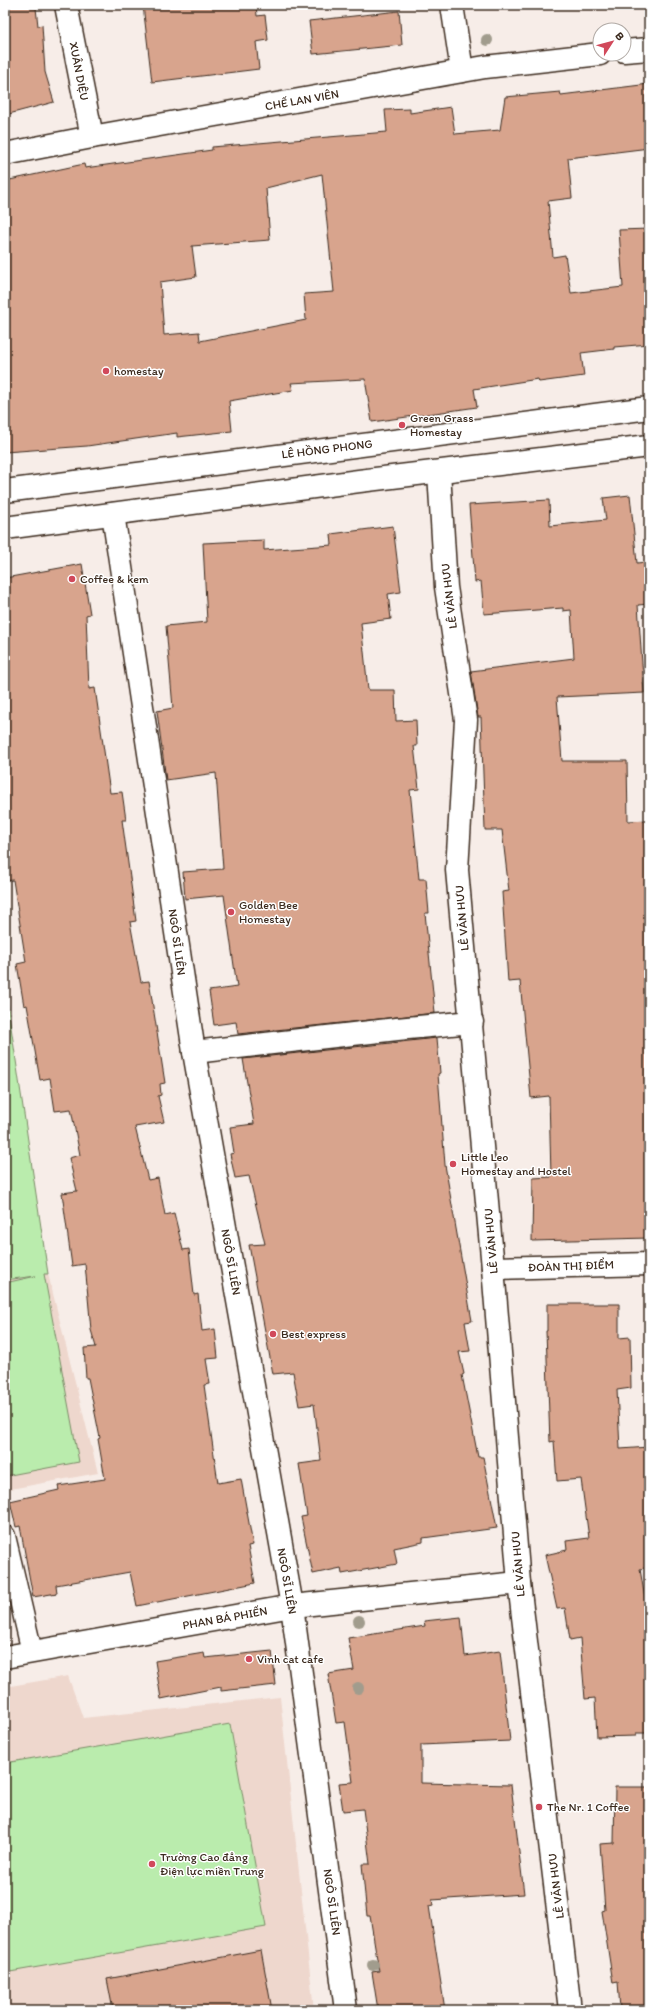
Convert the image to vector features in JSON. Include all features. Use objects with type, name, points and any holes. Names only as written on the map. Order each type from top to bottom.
[{"type":"street","name":"XUÂN DIỆU","points":[[66,5],[92,137]]},
{"type":"street","points":[[452,5],[462,71]]},
{"type":"street","points":[[632,50],[649,49]]},
{"type":"street","name":"CHẾ LAN VIÊN","points":[[5,154],[92,137],[485,67],[592,55]]},
{"type":"street","name":"LÊ HỒNG PHONG","points":[[5,491],[649,408]]},
{"type":"street","points":[[5,528],[649,446]]},
{"type":"street","name":"LÊ VĂN HƯU","points":[[439,472],[446,587],[466,720],[458,870],[519,1583],[570,2010]]},
{"type":"street","name":"NGÔ SĨ LIÊN","points":[[113,514],[194,1052],[292,1606],[346,2010]]},
{"type":"street","points":[[194,1052],[389,1029],[472,1022]]},
{"type":"street","name":"ĐOÀN THỊ ĐIỂM","points":[[493,1268],[649,1264]]},
{"type":"street","name":"PHAN BÁ PHIẾN","points":[[5,1657],[292,1606],[519,1583]]},
{"type":"lane","points":[[5,1536],[32,1652]]},
{"type":"shaded area","points":[[5,987],[48,1274],[98,1473],[5,1490]]},
{"type":"shaded area","name":"Trường Cao đẳng Điện lực miền Trung","points":[[68,1676],[83,1718],[280,1697],[314,2010],[5,2010],[5,1687]]},
{"type":"green space","points":[[5,987],[48,1274],[44,1274],[79,1462],[5,1476],[5,1283],[36,1276],[5,1280]]},
{"type":"green space","points":[[230,1724],[266,1927],[10,1972],[5,1946],[5,1763]]},
{"type":"building","points":[[5,5],[32,5],[32,8],[36,8],[38,26],[42,25],[45,72],[54,102],[5,115]]},
{"type":"building","points":[[143,5],[256,5],[257,16],[265,15],[268,40],[256,42],[259,69],[152,82]]},
{"type":"building","points":[[399,11],[402,45],[313,54],[309,21]]},
{"type":"building","points":[[649,84],[649,148],[568,158],[572,198],[548,201],[553,257],[565,255],[571,293],[623,287],[619,230],[649,229],[649,344],[614,347],[614,349],[581,353],[584,376],[539,382],[538,379],[474,389],[477,407],[372,422],[365,379],[291,383],[293,390],[229,401],[232,431],[177,437],[177,433],[87,446],[5,452],[5,181],[84,164],[85,168],[212,150],[212,147],[387,132],[385,110],[410,109],[410,113],[451,107],[455,134],[500,130],[505,97],[560,92],[561,95]],"holes":[[[322,174],[334,292],[304,294],[306,320],[200,341],[199,332],[164,335],[160,282],[196,277],[192,246],[270,240],[266,188]]]},
{"type":"building","points":[[630,495],[637,563],[646,562],[649,597],[649,604],[638,605],[644,693],[557,697],[562,761],[627,761],[628,821],[649,820],[649,1238],[532,1241],[533,1178],[551,1177],[549,1096],[531,1098],[520,981],[508,982],[502,892],[509,891],[502,830],[485,830],[481,717],[478,717],[471,671],[574,658],[571,610],[563,611],[563,608],[484,614],[481,581],[475,582],[469,505],[549,500],[550,526],[606,520],[603,498]]},
{"type":"building","points":[[393,526],[401,592],[388,594],[391,619],[361,623],[368,690],[395,690],[396,721],[416,720],[417,746],[414,746],[419,789],[410,790],[419,879],[426,879],[429,913],[425,913],[435,1013],[238,1034],[236,1022],[214,1025],[209,991],[237,987],[224,895],[185,899],[183,872],[223,869],[216,773],[166,780],[157,711],[173,708],[166,626],[207,622],[203,543],[264,540],[264,550],[332,545],[331,534]]},
{"type":"building","points":[[82,564],[90,614],[86,615],[89,689],[95,688],[110,793],[122,792],[126,820],[122,820],[136,921],[130,922],[141,982],[149,981],[165,1083],[160,1084],[161,1095],[158,1096],[164,1122],[135,1127],[148,1180],[158,1178],[165,1215],[174,1213],[183,1250],[189,1249],[194,1295],[198,1294],[202,1331],[215,1329],[218,1358],[206,1359],[210,1384],[204,1385],[218,1483],[241,1479],[253,1545],[248,1546],[255,1583],[137,1606],[130,1572],[56,1585],[57,1593],[33,1597],[20,1526],[16,1527],[10,1501],[59,1490],[58,1486],[105,1479],[98,1439],[100,1438],[88,1378],[86,1378],[84,1348],[96,1347],[91,1330],[85,1264],[72,1266],[62,1193],[77,1191],[69,1158],[80,1155],[71,1109],[55,1111],[50,1078],[40,1080],[27,1005],[24,1006],[17,964],[26,962],[13,880],[5,881],[5,578]]},
{"type":"building","points":[[437,1038],[440,1073],[438,1074],[445,1165],[472,1321],[465,1322],[470,1351],[459,1352],[478,1457],[483,1457],[497,1528],[423,1538],[423,1542],[394,1548],[397,1564],[342,1574],[341,1568],[313,1574],[301,1517],[307,1516],[299,1464],[321,1461],[314,1404],[299,1406],[293,1372],[273,1374],[249,1245],[265,1244],[249,1176],[235,1178],[230,1154],[234,1153],[230,1127],[254,1124],[243,1059]]},
{"type":"building","points":[[547,1304],[619,1304],[619,1338],[630,1337],[631,1388],[617,1390],[620,1449],[649,1447],[649,1567],[640,1569],[649,1623],[649,1733],[636,1733],[636,1736],[597,1737],[595,1698],[585,1699],[580,1638],[570,1640],[565,1608],[557,1609],[545,1555],[567,1550],[566,1541],[589,1538],[581,1479],[557,1481],[554,1441],[550,1442],[546,1331]]},
{"type":"building","points":[[461,1617],[465,1656],[500,1651],[510,1741],[421,1745],[421,1783],[511,1785],[524,1894],[432,1900],[433,1905],[429,1906],[445,2010],[378,2010],[372,1972],[379,1971],[370,1916],[367,1916],[362,1864],[370,1864],[363,1809],[343,1811],[339,1783],[353,1782],[345,1722],[336,1723],[328,1674],[354,1670],[348,1638],[425,1626],[424,1621]]},
{"type":"building","points":[[272,1651],[276,1685],[221,1691],[221,1687],[161,1699],[155,1661],[204,1653],[205,1658]]},
{"type":"building","points":[[615,1787],[649,1787],[649,2006],[620,2009],[618,1982],[613,1983],[602,1911],[605,1910],[600,1844],[614,1843]]},
{"type":"building","points":[[261,1950],[272,2010],[113,2010],[107,1979]]},
{"type":"place","name":"homestay","points":[[106,371]]},
{"type":"place","name":"Green Grass Homestay","points":[[402,425]]},
{"type":"place","name":"Coffee & kem","points":[[72,579]]},
{"type":"place","name":"Golden Bee Homestay","points":[[231,912]]},
{"type":"place","name":"Little Leo Homestay and Hostel","points":[[453,1164]]},
{"type":"place","name":"Best express","points":[[273,1334]]},
{"type":"place","name":"Vinh cat cafe","points":[[249,1659]]},
{"type":"place","name":"The Nr. 1 Coffee","points":[[539,1807]]},
{"type":"place","name":"Trường Cao đẳng Điện lực miền Trung","points":[[152,1864]]}]
